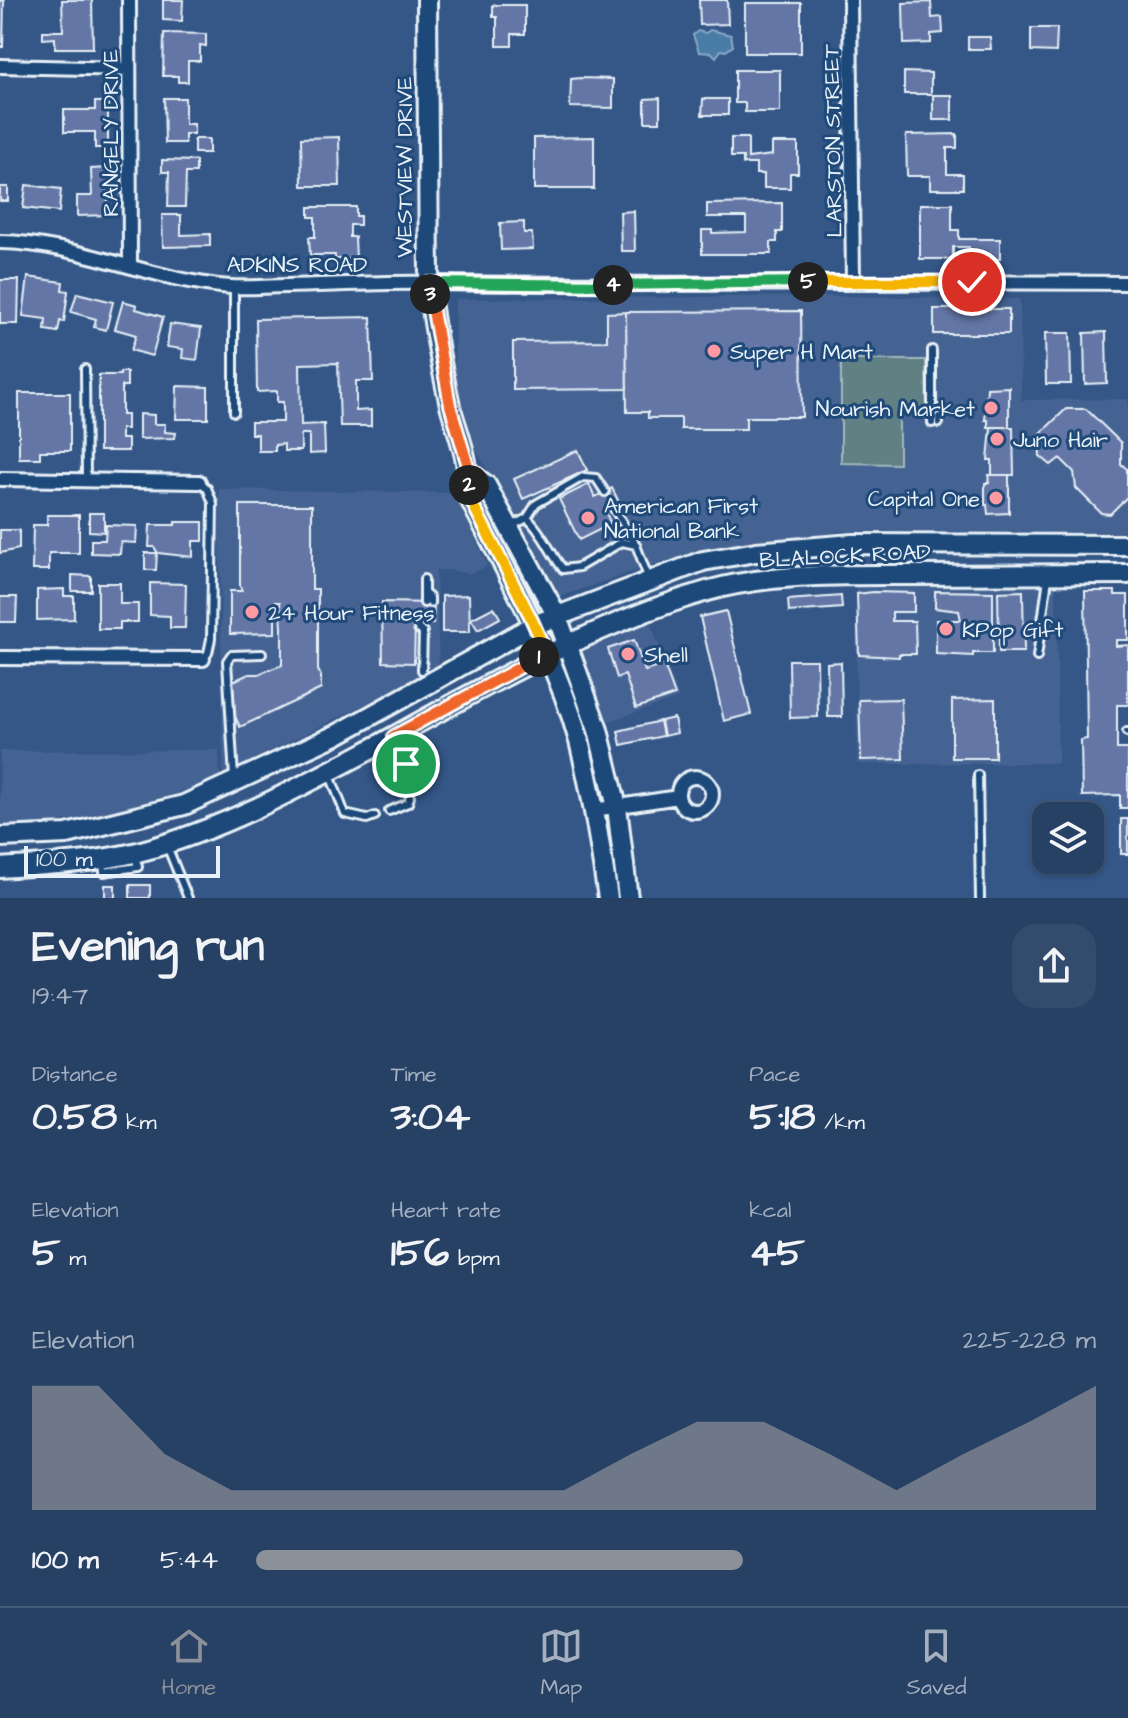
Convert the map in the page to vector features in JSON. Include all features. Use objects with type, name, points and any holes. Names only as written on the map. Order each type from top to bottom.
[{"type":"main road","name":"WESTVIEW DRIVE","points":[[427,0],[429,283],[450,405],[470,473],[468,495],[534,625],[578,739],[594,810],[608,898]]},
{"type":"main road","name":"WESTVIEW DRIVE","points":[[470,473],[486,485],[557,616],[598,730],[617,807],[628,898]]},
{"type":"main road","name":"BLALOCK ROAD","points":[[0,837],[67,834],[184,805],[338,734],[534,625],[703,561],[756,552],[852,544],[1128,545]]},
{"type":"main road","points":[[756,552],[760,582]]},
{"type":"main road","name":"BLALOCK ROAD","points":[[0,868],[102,858],[134,852],[196,833],[264,806],[567,644],[693,596],[760,582],[852,575],[1128,574]]},
{"type":"main road","points":[[338,734],[347,762]]},
{"type":"main road","points":[[184,805],[196,833]]},
{"type":"street","name":"RANGELY DRIVE","points":[[129,0],[130,266]]},
{"type":"street","name":"LARSTON STREET","points":[[850,0],[853,281]]},
{"type":"street","points":[[0,66],[129,69]]},
{"type":"street","name":"ADKINS ROAD","points":[[0,242],[29,242],[175,280],[234,287],[853,281],[1128,283]]},
{"type":"street","points":[[0,479],[199,482]]},
{"type":"street","points":[[0,658],[203,659]]},
{"type":"street","points":[[594,810],[678,797]]},
{"type":"lane","points":[[234,287],[234,412]]},
{"type":"lane","points":[[932,350],[934,402]]},
{"type":"lane","points":[[85,369],[86,481]]},
{"type":"lane","points":[[509,528],[527,518],[536,504],[583,477],[596,478],[605,492]]},
{"type":"lane","points":[[199,482],[207,488],[213,503],[211,639],[208,653],[203,659]]},
{"type":"lane","points":[[613,507],[636,545],[649,581]]},
{"type":"lane","points":[[527,518],[535,525],[563,569],[579,567],[622,542],[636,545]]},
{"type":"lane","points":[[1037,657],[1047,574]]},
{"type":"lane","points":[[424,579],[424,593],[424,603],[430,598],[424,593]]},
{"type":"lane","points":[[422,670],[424,627]]},
{"type":"lane","points":[[234,782],[227,661],[231,655],[262,654]]},
{"type":"lane","points":[[389,811],[408,803],[410,797],[402,776],[406,764],[394,736]]},
{"type":"lane","points":[[329,771],[345,814],[367,819],[375,816]]},
{"type":"lane","points":[[978,775],[980,898]]},
{"type":"lane","points":[[165,843],[188,898]]},
{"type":"shaded area","points":[[710,30],[731,35],[733,46],[726,51],[721,50],[716,57],[712,53],[699,52],[693,35],[698,31],[706,33]]},
{"type":"shaded area","points":[[840,296],[1020,299],[1021,400],[1128,399],[1128,532],[839,531],[664,561],[562,596],[555,595],[476,449],[455,374],[455,299]]},
{"type":"shaded area","points":[[219,489],[456,493],[487,566],[470,574],[436,570],[439,668],[223,774]]},
{"type":"shaded area","points":[[856,587],[1056,587],[1058,763],[857,764]]},
{"type":"shaded area","points":[[650,622],[679,698],[606,722],[579,652]]},
{"type":"shaded area","points":[[219,750],[220,779],[134,807],[51,823],[0,825],[0,751]]},
{"type":"green space","points":[[841,360],[926,360],[927,408],[899,409],[899,464],[841,463]]},
{"type":"building","points":[[0,0],[4,0],[3,47],[0,47]]},
{"type":"building","points":[[62,0],[92,0],[93,48],[55,48],[55,38],[43,39],[43,31],[63,31]]},
{"type":"building","points":[[163,0],[183,0],[182,21],[163,20]]},
{"type":"building","points":[[699,0],[727,0],[728,24],[700,25]]},
{"type":"building","points":[[931,2],[932,18],[942,17],[943,33],[931,34],[931,43],[904,44],[903,3]]},
{"type":"building","points":[[745,3],[801,3],[801,53],[745,53]]},
{"type":"building","points":[[493,5],[525,5],[525,34],[512,34],[512,46],[497,46],[497,17],[493,17]]},
{"type":"building","points":[[1031,28],[1057,28],[1056,52],[1031,51]]},
{"type":"building","points":[[164,33],[206,34],[206,46],[200,45],[200,61],[188,61],[188,82],[178,82],[178,76],[163,76]]},
{"type":"building","points":[[968,37],[990,37],[991,49],[968,49]]},
{"type":"building","points":[[735,70],[780,70],[780,112],[745,112],[745,103],[735,103]]},
{"type":"building","points":[[904,72],[931,73],[931,94],[904,94]]},
{"type":"building","points":[[571,79],[613,79],[613,108],[570,107]]},
{"type":"building","points":[[933,95],[952,95],[952,120],[933,120]]},
{"type":"building","points":[[164,98],[185,98],[185,124],[194,124],[194,134],[185,134],[185,143],[165,143]]},
{"type":"building","points":[[660,98],[660,122],[645,122],[645,99]]},
{"type":"building","points":[[703,99],[728,99],[728,115],[702,115]]},
{"type":"building","points":[[95,102],[108,102],[108,148],[95,148],[95,132],[64,132],[64,110],[95,110]]},
{"type":"building","points":[[957,134],[957,148],[947,148],[947,174],[963,174],[963,189],[930,189],[930,176],[907,176],[906,135]]},
{"type":"building","points":[[339,137],[340,186],[302,186],[301,138]]},
{"type":"building","points":[[594,137],[594,189],[534,189],[534,138]]},
{"type":"building","points":[[731,138],[748,138],[748,158],[772,155],[772,143],[798,143],[798,173],[790,173],[790,188],[764,188],[764,174],[756,174],[756,164],[743,164],[743,157],[731,157]]},
{"type":"building","points":[[194,139],[209,139],[209,153],[194,153]]},
{"type":"building","points":[[162,160],[196,161],[196,173],[186,173],[185,207],[168,207],[169,172],[162,172]]},
{"type":"building","points":[[107,168],[108,215],[77,216],[77,196],[92,196],[91,169]]},
{"type":"building","points":[[26,185],[61,189],[59,212],[23,208]]},
{"type":"building","points":[[0,187],[8,187],[8,201],[0,201]]},
{"type":"building","points":[[782,203],[782,232],[777,232],[777,242],[771,242],[771,254],[702,254],[702,230],[712,230],[712,233],[746,232],[746,217],[707,217],[707,204]]},
{"type":"building","points":[[920,204],[952,204],[952,230],[959,230],[959,239],[1000,239],[1000,259],[969,259],[969,247],[953,247],[953,259],[920,259]]},
{"type":"building","points":[[309,207],[356,207],[360,225],[350,225],[350,237],[355,237],[356,259],[310,255],[309,237],[315,237],[315,217],[309,217]]},
{"type":"building","points":[[634,211],[635,251],[621,251],[620,212]]},
{"type":"building","points":[[162,215],[181,215],[181,235],[210,234],[210,246],[163,247]]},
{"type":"building","points":[[524,222],[524,233],[532,233],[533,249],[501,250],[500,223]]},
{"type":"building","points":[[28,277],[63,282],[62,290],[68,291],[64,322],[60,321],[58,332],[45,330],[46,319],[23,316]]},
{"type":"building","points":[[0,280],[19,280],[18,324],[0,324]]},
{"type":"building","points":[[77,293],[113,302],[106,330],[94,327],[96,319],[71,312]]},
{"type":"building","points":[[123,301],[137,305],[136,309],[163,317],[152,356],[131,350],[136,335],[115,329]]},
{"type":"building","points":[[934,309],[1009,309],[1009,334],[934,334]]},
{"type":"building","name":"Super H Mart","points":[[801,311],[802,417],[746,417],[746,429],[681,429],[681,418],[648,418],[648,412],[627,412],[626,312]]},
{"type":"building","points":[[626,312],[627,389],[513,390],[513,342],[607,341],[607,313]]},
{"type":"building","points":[[371,317],[373,381],[356,381],[356,411],[371,410],[371,426],[340,426],[338,363],[300,364],[301,425],[324,424],[325,453],[309,454],[309,434],[301,434],[301,451],[284,451],[284,444],[275,445],[275,451],[258,451],[258,434],[251,434],[251,422],[283,422],[283,402],[277,402],[277,391],[257,392],[256,319]]},
{"type":"building","points":[[170,324],[201,328],[197,360],[182,358],[183,349],[167,347]]},
{"type":"building","points":[[1106,332],[1107,383],[1085,384],[1084,333]]},
{"type":"building","points":[[1045,333],[1070,333],[1071,384],[1046,384]]},
{"type":"building","points":[[120,372],[127,372],[127,386],[122,386],[122,415],[127,415],[127,429],[121,429],[121,439],[128,439],[128,451],[99,451],[99,375],[120,375]]},
{"type":"building","points":[[177,386],[208,387],[208,419],[176,419]]},
{"type":"building","points":[[1009,387],[1009,427],[988,427],[988,420],[985,420],[987,388]]},
{"type":"building","points":[[19,393],[70,393],[70,451],[40,451],[40,458],[19,458]]},
{"type":"building","points":[[929,404],[945,404],[946,417],[929,417]]},
{"type":"building","points":[[1066,409],[1086,409],[1121,443],[1121,464],[1127,469],[1127,497],[1110,514],[1101,513],[1076,488],[1074,472],[1060,458],[1051,465],[1040,456],[1039,435]]},
{"type":"building","points":[[139,414],[154,415],[154,424],[165,424],[165,432],[176,433],[175,438],[139,439]]},
{"type":"building","points":[[991,427],[1013,427],[1014,475],[992,475],[992,460],[988,460]]},
{"type":"building","points":[[578,450],[587,470],[523,499],[514,479]]},
{"type":"building","points":[[989,475],[1009,475],[1009,513],[988,514],[985,483],[989,483]]},
{"type":"building","name":"American First National Bank","points":[[589,484],[595,497],[612,488],[620,504],[605,511],[611,524],[579,540],[559,499]]},
{"type":"building","name":"24 Hour Fitness","points":[[240,505],[312,505],[312,589],[318,589],[318,670],[321,689],[240,727],[231,708],[231,682],[282,665],[282,627],[280,602],[275,602],[275,633],[230,634],[230,591],[242,591]]},
{"type":"building","points":[[89,513],[104,513],[104,532],[89,531]]},
{"type":"building","points":[[47,515],[79,515],[79,553],[49,553],[49,570],[32,570],[33,525],[47,525]]},
{"type":"building","points":[[175,522],[203,522],[203,541],[193,541],[193,557],[158,553],[154,547],[149,547],[150,525],[175,525]]},
{"type":"building","points":[[106,525],[137,526],[136,543],[121,542],[120,554],[91,553],[91,540],[105,540]]},
{"type":"building","points":[[0,530],[19,530],[19,549],[0,553]]},
{"type":"building","points":[[145,553],[157,553],[156,570],[145,570]]},
{"type":"building","points":[[72,575],[91,576],[91,591],[72,591]]},
{"type":"building","points":[[98,583],[120,583],[120,604],[138,604],[138,622],[120,622],[120,629],[98,629]]},
{"type":"building","points":[[150,583],[186,584],[185,628],[170,628],[170,616],[150,615]]},
{"type":"building","points":[[64,589],[64,596],[74,596],[74,619],[37,620],[37,590]]},
{"type":"building","points":[[935,591],[993,592],[993,653],[973,653],[973,656],[936,654],[936,620],[961,620],[959,611],[935,608]]},
{"type":"building","points":[[1023,591],[1024,652],[999,652],[998,592]]},
{"type":"building","points":[[1085,591],[1115,591],[1115,595],[1128,595],[1128,640],[1116,640],[1116,646],[1128,645],[1128,705],[1117,705],[1117,749],[1128,749],[1128,808],[1120,808],[1120,795],[1082,796],[1081,740],[1087,739]]},
{"type":"building","points":[[914,593],[914,612],[892,612],[892,621],[915,621],[916,654],[899,654],[899,657],[859,655],[857,594]]},
{"type":"building","points":[[469,595],[470,632],[442,632],[442,596]]},
{"type":"building","points":[[841,596],[842,608],[789,612],[788,600]]},
{"type":"building","points":[[0,597],[17,597],[16,622],[0,622]]},
{"type":"building","points":[[382,602],[434,603],[433,624],[415,624],[414,663],[383,662]]},
{"type":"building","points":[[494,607],[500,618],[478,630],[471,619]]},
{"type":"building","points":[[726,611],[751,714],[724,721],[700,617]]},
{"type":"building","points":[[634,640],[645,671],[664,665],[675,695],[636,708],[625,675],[617,678],[608,649]]},
{"type":"building","points":[[789,660],[817,660],[818,717],[790,718]]},
{"type":"building","points":[[841,662],[842,717],[828,717],[827,663]]},
{"type":"building","points":[[901,699],[903,759],[861,760],[859,700]]},
{"type":"building","points":[[995,699],[995,758],[952,758],[952,700]]},
{"type":"building","points":[[674,718],[677,733],[664,736],[661,721]]},
{"type":"building","points":[[660,721],[663,736],[621,745],[618,731]]},
{"type":"building","points":[[1121,819],[1128,819],[1128,854],[1121,854]]},
{"type":"building","points":[[105,885],[115,885],[115,898],[105,898]]},
{"type":"building","points":[[130,885],[150,885],[150,898],[130,898]]},
{"type":"place","name":"Super H Mart","points":[[714,351]]},
{"type":"place","name":"Nourish Market","points":[[991,408]]},
{"type":"place","name":"Juno Hair","points":[[997,439]]},
{"type":"place","name":"Capital One","points":[[996,498]]},
{"type":"place","name":"American First National Bank","points":[[588,518]]},
{"type":"place","name":"24 Hour Fitness","points":[[252,612]]},
{"type":"place","name":"KPop Gift","points":[[946,629]]},
{"type":"place","name":"Shell","points":[[628,654]]},
{"type":"route","points":[[406,764],[394,736],[547,654],[468,495],[470,473],[450,405],[429,283],[972,282]]}]
